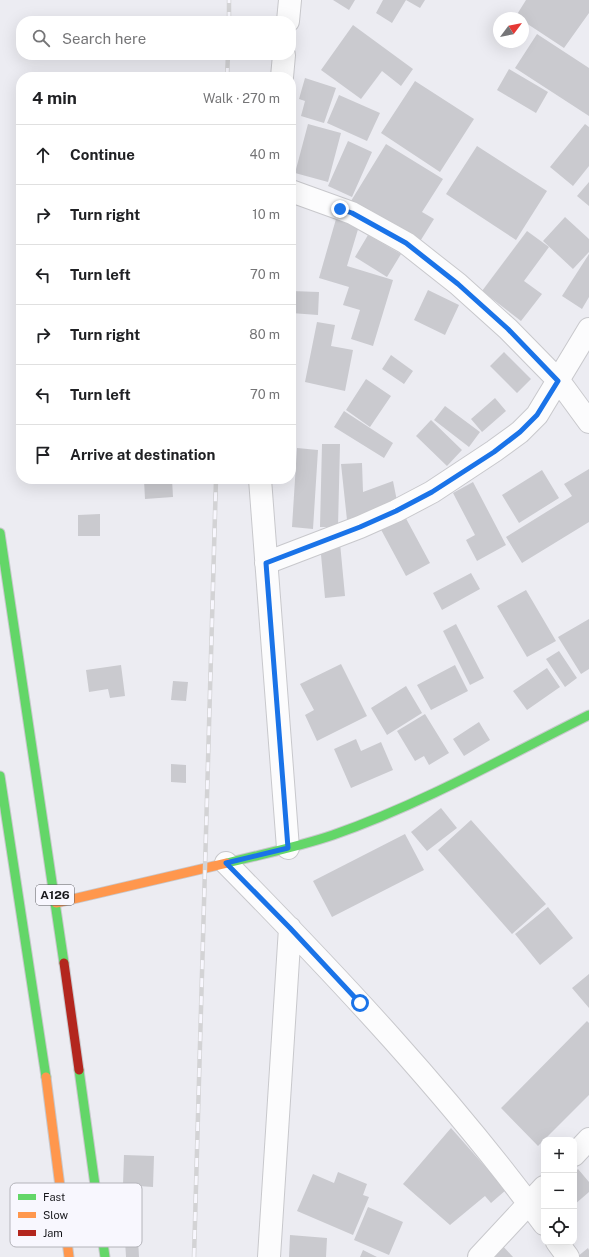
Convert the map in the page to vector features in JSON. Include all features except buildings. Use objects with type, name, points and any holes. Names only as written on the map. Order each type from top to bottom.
[{"type":"main road","name":"A126","points":[[0,533],[56,903],[95,1183]]},
{"type":"main road","points":[[56,903],[288,848],[332,835],[444,788],[589,715]]},
{"type":"main road","name":"A126","points":[[0,776],[45,1074],[59,1183]]},
{"type":"main road","name":"A126","points":[[68,1247],[69,1257]]},
{"type":"main road","name":"A126","points":[[104,1247],[105,1257]]},
{"type":"street","points":[[288,16],[290,0]]},
{"type":"street","points":[[282,72],[284,60]]},
{"type":"street","points":[[296,194],[352,213],[406,243],[458,284],[508,329],[558,381],[589,422]]},
{"type":"street","points":[[266,563],[360,527],[396,511],[432,492],[494,452],[520,432],[537,415],[589,329]]},
{"type":"street","points":[[260,484],[288,848]]},
{"type":"street","points":[[226,863],[290,928],[390,1035],[508,1175],[541,1220]]},
{"type":"street","points":[[269,1257],[290,928]]},
{"type":"street","points":[[577,1152],[589,1139]]},
{"type":"street","points":[[479,1257],[541,1190]]},
{"type":"street","points":[[559,1245],[568,1257]]},
{"type":"railway","points":[[229,0],[229,16]]},
{"type":"railway","points":[[227,72],[228,60]]},
{"type":"railway","points":[[194,1257],[216,484]]},
{"type":"traffic: fast","points":[[0,533],[64,963]]},
{"type":"traffic: fast","points":[[227,863],[307,843],[366,823],[463,779],[589,715]]},
{"type":"traffic: fast","points":[[0,776],[46,1077]]},
{"type":"traffic: fast","points":[[79,1070],[95,1183]]},
{"type":"traffic: fast","points":[[104,1247],[105,1257]]},
{"type":"traffic: slow","points":[[56,903],[227,863]]},
{"type":"traffic: slow","points":[[46,1077],[60,1183]]},
{"type":"traffic: slow","points":[[68,1247],[69,1257]]},
{"type":"traffic: jam","points":[[64,963],[79,1070]]},
{"type":"route","points":[[340,209],[352,213],[406,243],[458,284],[508,329],[558,381],[537,415],[520,432],[494,452],[432,492],[396,511],[360,527],[266,563],[288,848],[226,863],[290,928],[360,1003]]}]
